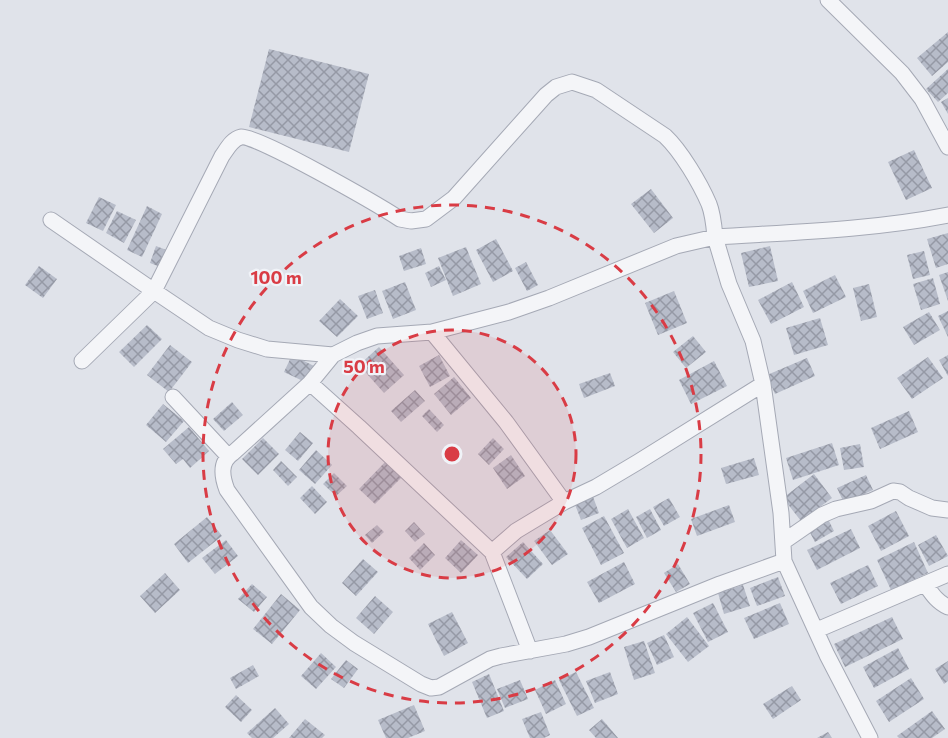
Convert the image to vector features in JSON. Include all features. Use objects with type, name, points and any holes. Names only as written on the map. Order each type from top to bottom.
[{"type":"street","points":[[828,0],[902,73],[922,99],[946,138]]},
{"type":"street","points":[[82,361],[154,291],[222,156],[230,143],[240,137],[261,143],[308,166],[400,219],[411,221],[426,219],[454,198],[546,95],[556,87],[572,82],[596,90],[675,145],[710,206],[715,237],[729,284],[753,341],[764,384],[784,561],[827,655],[870,738]]},
{"type":"street","points":[[784,561],[720,584],[589,637],[566,644],[490,659],[439,687],[431,688],[354,643],[311,607],[227,490],[222,477],[223,468],[228,456],[310,383],[333,355],[377,336],[432,332],[474,322],[549,298],[676,246],[715,237],[892,224],[948,215]]},
{"type":"street","points":[[51,220],[209,328],[267,350],[333,355]]},
{"type":"street","points":[[432,332],[506,422],[564,502]]},
{"type":"street","points":[[310,383],[492,552],[530,651]]},
{"type":"street","points":[[492,552],[516,531],[564,502],[596,487],[764,384]]},
{"type":"street","points":[[173,397],[228,456]]},
{"type":"street","points":[[783,542],[822,515],[836,509],[871,501],[893,491],[900,492],[932,508],[948,510]]},
{"type":"street","points":[[817,630],[948,574]]},
{"type":"street","points":[[925,584],[935,598],[948,607]]},
{"type":"building","points":[[948,32],[948,62],[932,76],[917,58]]},
{"type":"building","points":[[269,49],[369,74],[349,152],[249,127]]},
{"type":"building","points":[[948,69],[948,93],[938,102],[926,89]]},
{"type":"building","points":[[948,98],[948,114],[941,102]]},
{"type":"building","points":[[914,150],[932,188],[906,200],[888,162]]},
{"type":"building","points":[[651,189],[673,218],[654,233],[631,204]]},
{"type":"building","points":[[99,197],[116,205],[103,231],[86,223]]},
{"type":"building","points":[[147,206],[162,214],[142,257],[127,250]]},
{"type":"building","points":[[117,211],[136,220],[124,243],[106,233]]},
{"type":"building","points":[[948,233],[948,264],[936,268],[927,239]]},
{"type":"building","points":[[496,239],[513,271],[493,282],[476,250]]},
{"type":"building","points":[[156,246],[169,251],[163,268],[150,263]]},
{"type":"building","points":[[770,246],[778,281],[749,287],[741,253]]},
{"type":"building","points":[[466,247],[481,284],[453,296],[438,258]]},
{"type":"building","points":[[421,248],[426,264],[404,271],[399,256]]},
{"type":"building","points":[[924,251],[930,275],[913,279],[907,255]]},
{"type":"building","points":[[526,262],[538,285],[527,291],[515,268]]},
{"type":"building","points":[[39,266],[57,279],[43,298],[25,285]]},
{"type":"building","points":[[439,266],[446,280],[431,287],[425,273]]},
{"type":"building","points":[[948,272],[948,301],[939,275]]},
{"type":"building","points":[[835,275],[846,297],[813,313],[803,291]]},
{"type":"building","points":[[933,278],[940,304],[921,310],[913,284]]},
{"type":"building","points":[[405,282],[416,310],[393,319],[382,291]]},
{"type":"building","points":[[792,282],[804,307],[771,324],[758,300]]},
{"type":"building","points":[[869,284],[877,317],[861,321],[853,288]]},
{"type":"building","points":[[375,290],[383,313],[367,319],[358,296]]},
{"type":"building","points":[[674,291],[687,323],[658,335],[645,303]]},
{"type":"building","points":[[340,299],[358,316],[337,337],[319,321]]},
{"type":"building","points":[[948,311],[948,337],[938,316]]},
{"type":"building","points":[[929,312],[940,330],[914,345],[903,327]]},
{"type":"building","points":[[820,318],[828,345],[794,355],[786,328]]},
{"type":"building","points":[[147,325],[162,339],[134,367],[119,352]]},
{"type":"building","points":[[693,336],[706,352],[686,368],[673,352]]},
{"type":"building","points":[[170,345],[192,362],[169,392],[147,375]]},
{"type":"building","points":[[379,347],[404,375],[384,393],[359,365]]},
{"type":"building","points":[[292,355],[314,366],[305,382],[284,372]]},
{"type":"building","points":[[439,355],[450,376],[430,387],[419,366]]},
{"type":"building","points":[[948,355],[948,376],[939,360]]},
{"type":"building","points":[[928,357],[943,378],[912,399],[897,378]]},
{"type":"building","points":[[807,358],[815,376],[775,394],[767,375]]},
{"type":"building","points":[[714,361],[727,386],[691,404],[679,380]]},
{"type":"building","points":[[610,373],[615,386],[584,398],[579,384]]},
{"type":"building","points":[[454,377],[471,398],[451,415],[434,394]]},
{"type":"building","points":[[415,390],[425,401],[401,422],[391,411]]},
{"type":"building","points":[[232,402],[243,415],[224,431],[213,419]]},
{"type":"building","points":[[163,404],[184,421],[166,442],[146,425]]},
{"type":"building","points":[[429,409],[444,425],[437,432],[422,416]]},
{"type":"building","points":[[909,411],[918,432],[880,449],[871,428]]},
{"type":"building","points":[[189,427],[209,451],[190,468],[183,459],[176,464],[163,449]]},
{"type":"building","points":[[300,432],[313,443],[298,461],[285,450]]},
{"type":"building","points":[[263,438],[279,454],[258,475],[242,459]]},
{"type":"building","points":[[493,438],[504,449],[489,465],[478,454]]},
{"type":"building","points":[[832,443],[839,465],[793,480],[786,458]]},
{"type":"building","points":[[860,444],[864,467],[844,470],[840,448]]},
{"type":"building","points":[[316,450],[332,465],[315,484],[299,470]]},
{"type":"building","points":[[511,455],[525,476],[507,489],[493,468]]},
{"type":"building","points":[[754,458],[759,475],[726,484],[721,468]]},
{"type":"building","points":[[387,460],[403,476],[375,504],[359,489]]},
{"type":"building","points":[[281,461],[297,477],[288,486],[273,470]]},
{"type":"building","points":[[334,473],[347,486],[336,496],[323,484]]},
{"type":"building","points":[[814,474],[832,498],[801,521],[783,498]]},
{"type":"building","points":[[866,475],[873,490],[844,503],[837,488]]},
{"type":"building","points":[[312,486],[327,502],[315,514],[300,498]]},
{"type":"building","points":[[592,494],[599,513],[581,520],[574,502]]},
{"type":"building","points":[[669,498],[680,517],[664,526],[653,507]]},
{"type":"building","points":[[729,505],[735,522],[697,536],[691,519]]},
{"type":"building","points":[[628,509],[644,538],[627,548],[611,519]]},
{"type":"building","points":[[650,509],[661,530],[647,538],[636,517]]},
{"type":"building","points":[[896,511],[909,536],[881,551],[868,526]]},
{"type":"building","points":[[604,516],[624,553],[601,565],[582,528]]},
{"type":"building","points":[[207,517],[222,536],[188,563],[174,544]]},
{"type":"building","points":[[827,517],[834,531],[815,542],[807,527]]},
{"type":"building","points":[[414,522],[425,534],[415,542],[405,531]]},
{"type":"building","points":[[377,525],[384,532],[372,543],[365,535]]},
{"type":"building","points":[[851,529],[860,548],[817,570],[807,550]]},
{"type":"building","points":[[550,530],[568,554],[552,565],[534,541]]},
{"type":"building","points":[[936,535],[948,556],[929,566],[918,545]]},
{"type":"building","points":[[226,540],[238,556],[215,574],[202,558]]},
{"type":"building","points":[[461,540],[478,555],[461,573],[445,558]]},
{"type":"building","points":[[523,542],[543,564],[527,579],[506,557]]},
{"type":"building","points":[[914,542],[928,573],[891,590],[877,560]]},
{"type":"building","points":[[424,543],[435,555],[420,570],[409,558]]},
{"type":"building","points":[[363,559],[378,572],[356,596],[342,583]]},
{"type":"building","points":[[624,562],[635,584],[599,603],[587,582]]},
{"type":"building","points":[[678,564],[690,584],[676,592],[664,573]]},
{"type":"building","points":[[868,565],[878,586],[841,604],[830,583]]},
{"type":"building","points":[[165,573],[180,590],[155,613],[140,596]]},
{"type":"building","points":[[778,577],[785,596],[757,606],[750,588]]},
{"type":"building","points":[[252,584],[267,597],[254,612],[238,599]]},
{"type":"building","points":[[743,585],[750,606],[724,614],[718,593]]},
{"type":"building","points":[[281,594],[300,610],[272,644],[253,629]]},
{"type":"building","points":[[375,596],[393,612],[374,634],[356,618]]},
{"type":"building","points":[[713,603],[728,632],[708,642],[693,613]]},
{"type":"building","points":[[780,603],[789,624],[754,639],[744,618]]},
{"type":"building","points":[[452,612],[468,643],[444,656],[428,624]]},
{"type":"building","points":[[687,617],[709,646],[688,662],[666,634]]},
{"type":"building","points":[[892,617],[903,639],[845,667],[834,644]]},
{"type":"building","points":[[664,635],[674,657],[657,665],[647,643]]},
{"type":"building","points":[[644,641],[655,673],[634,680],[624,647]]},
{"type":"building","points":[[898,648],[909,669],[874,688],[863,667]]},
{"type":"building","points":[[321,653],[336,667],[316,689],[301,676]]},
{"type":"building","points":[[346,660],[358,669],[344,688],[331,679]]},
{"type":"building","points":[[948,661],[948,681],[944,684],[935,669]]},
{"type":"building","points":[[253,665],[259,676],[236,689],[230,678]]},
{"type":"building","points":[[576,672],[594,708],[577,716],[559,680]]},
{"type":"building","points":[[610,672],[618,694],[595,703],[586,681]]},
{"type":"building","points":[[489,674],[504,711],[487,718],[472,682]]},
{"type":"building","points":[[911,678],[924,699],[889,722],[876,701]]},
{"type":"building","points":[[520,680],[528,699],[505,708],[497,689]]},
{"type":"building","points":[[555,680],[566,704],[546,714],[535,690]]},
{"type":"building","points":[[792,686],[801,700],[773,719],[763,704]]},
{"type":"building","points":[[236,695],[252,710],[241,722],[225,707]]},
{"type":"building","points":[[414,705],[425,731],[408,738],[386,738],[378,720]]},
{"type":"building","points":[[275,708],[289,724],[273,738],[252,738],[247,733]]},
{"type":"building","points":[[932,711],[945,729],[932,738],[899,738],[897,736]]},
{"type":"building","points":[[541,712],[550,735],[544,738],[530,738],[522,719]]},
{"type":"building","points":[[305,719],[325,735],[322,738],[289,738]]},
{"type":"building","points":[[602,719],[618,738],[596,738],[589,730]]},
{"type":"building","points":[[828,732],[832,738],[817,738]]}]
